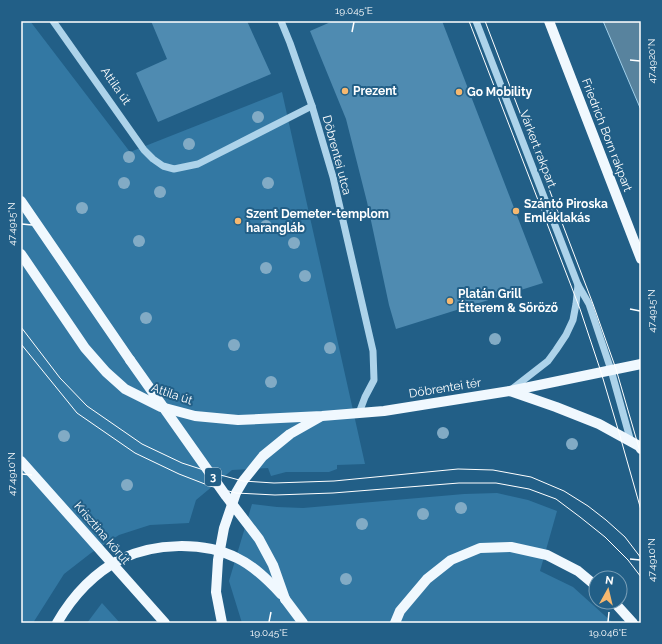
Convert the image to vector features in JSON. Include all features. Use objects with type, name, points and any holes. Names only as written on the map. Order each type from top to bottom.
[{"type":"main road","name":"Friedrich Born rakpart","points":[[549,21],[641,259]]},
{"type":"main road","name":"3","points":[[21,200],[130,360],[226,496],[259,539],[273,565],[285,598],[303,623]]},
{"type":"main road","name":"Attila út","points":[[21,254],[85,348],[106,372],[125,389],[161,407],[195,416],[238,420],[384,411]]},
{"type":"main road","name":"Döbrentei tér","points":[[384,411],[510,391],[641,364]]},
{"type":"main road","points":[[510,391],[599,424],[641,449]]},
{"type":"main road","points":[[222,623],[216,592],[218,560],[224,528],[236,493],[243,481],[264,456],[290,434],[322,416]]},
{"type":"main road","name":"Krisztina körút","points":[[21,461],[165,623]]},
{"type":"main road","points":[[57,623],[65,609],[101,572],[128,557],[170,546],[192,546],[212,549],[236,557],[253,567],[270,581],[285,598]]},
{"type":"main road","points":[[395,623],[400,611],[427,578],[451,560],[480,548],[511,547],[547,555],[578,571],[588,579]]},
{"type":"main road","points":[[621,610],[633,623]]},
{"type":"street","name":"Attila út","points":[[53,21],[144,150],[152,159],[163,166],[174,169],[198,164],[312,106]]},
{"type":"street","name":"Döbrentei utca","points":[[281,21],[312,106],[333,177],[373,351],[374,380],[359,413]]},
{"type":"street","name":"Várkert rakpart","points":[[476,21],[578,284],[589,304],[611,370],[631,442]]},
{"type":"street","name":"Várkert rakpart","points":[[510,391],[548,361],[566,335],[573,320],[578,284]]},
{"type":"shaded area","points":[[21,21],[30,21],[130,152],[282,92],[365,464],[337,465],[337,469],[329,472],[286,472],[271,476],[268,468],[232,470],[196,500],[189,523],[150,525],[119,535],[91,553],[64,574],[33,623],[21,623]]},
{"type":"shaded area","points":[[603,21],[641,21],[641,110]]},
{"type":"shaded area","points":[[497,493],[528,500],[557,511],[540,571],[573,587],[588,600],[588,610],[599,610],[613,623],[242,623],[229,581],[252,504],[303,508],[464,494]]},
{"type":"shaded area","points":[[102,603],[120,623],[87,623]]},
{"type":"building","points":[[151,21],[247,21],[271,74],[158,122],[136,73],[167,59]]},
{"type":"building","points":[[333,21],[442,21],[543,283],[396,329],[389,305],[367,202],[346,119],[310,31]]},
{"type":"tram line","points":[[469,21],[580,309],[601,372],[641,510]]},
{"type":"tram line","points":[[485,21],[593,304],[616,369],[641,455]]},
{"type":"tram line","points":[[21,327],[60,378],[87,406],[142,444],[182,463],[243,481],[274,483],[334,481],[458,469],[493,470],[531,477],[564,491],[588,506],[625,537],[641,558]]},
{"type":"tram line","points":[[21,344],[77,413],[135,453],[179,474],[210,486],[236,493],[275,495],[333,493],[459,483],[496,483],[529,489],[556,499],[580,517],[605,537],[628,560],[641,577]]},
{"type":"place","name":"Prezent","points":[[345,91]]},
{"type":"place","name":"Go Mobility","points":[[459,92]]},
{"type":"place","name":"Szántó Piroska Emléklakás","points":[[516,211]]},
{"type":"place","name":"Szent Demeter-templom harangláb","points":[[238,221]]},
{"type":"place","name":"Platán Grill Étterem & Söröző","points":[[450,301]]}]
